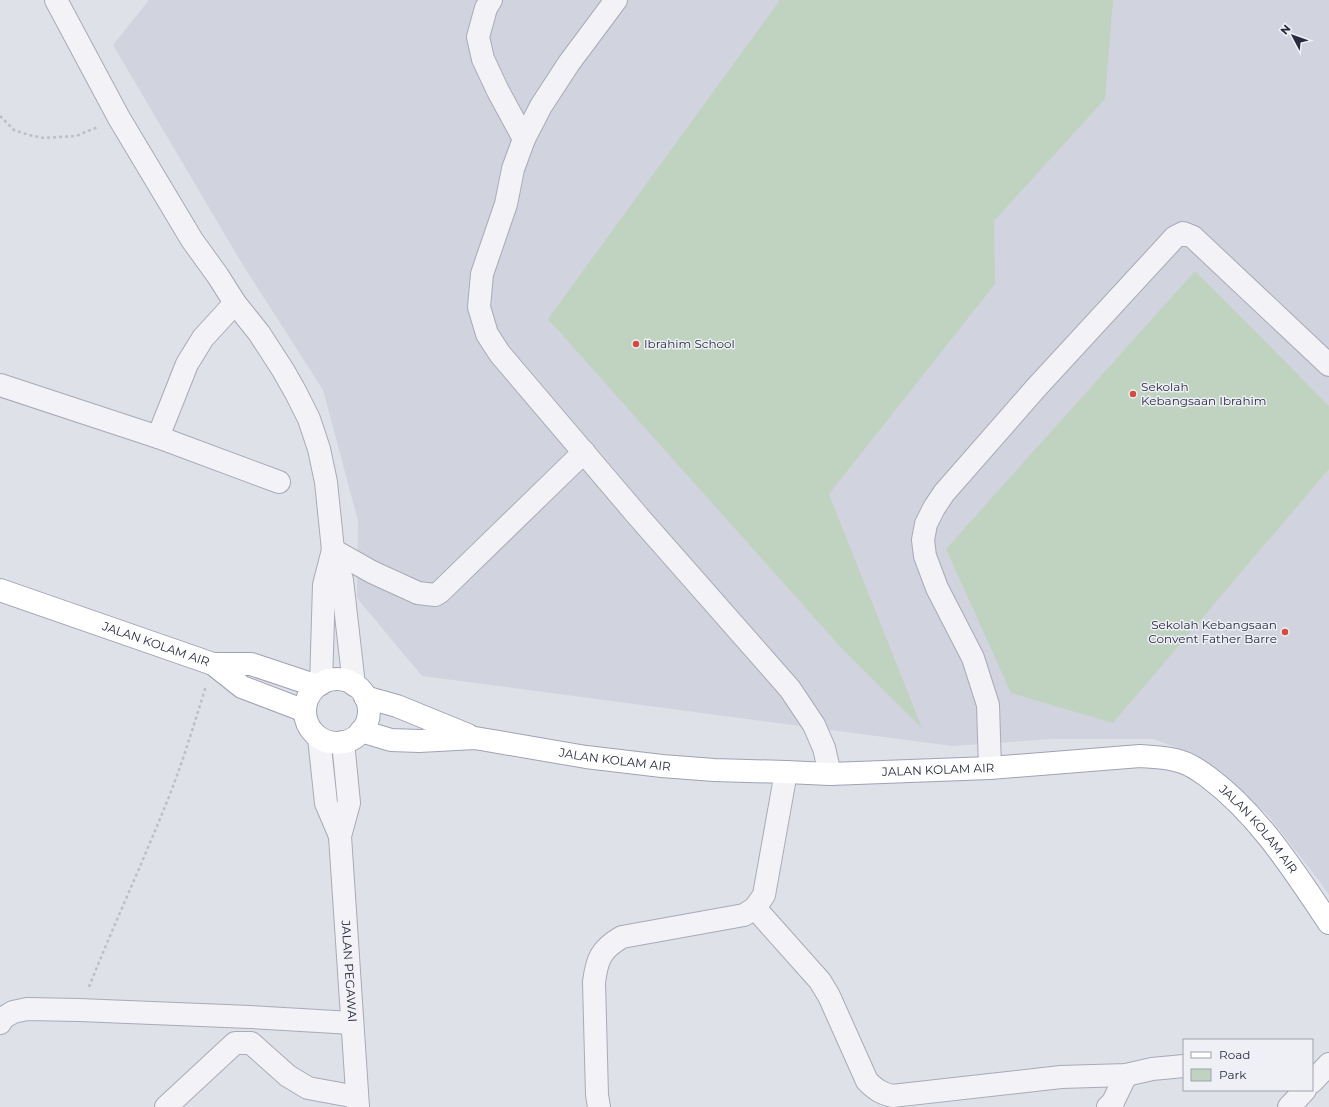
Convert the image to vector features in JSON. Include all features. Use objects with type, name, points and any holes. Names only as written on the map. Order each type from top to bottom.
[{"type":"main road","name":"JALAN KOLAM AIR","points":[[0,590],[213,664],[242,687],[305,711]]},
{"type":"main road","points":[[213,664],[251,664],[319,685]]},
{"type":"main road","points":[[327,681],[346,681],[360,691],[368,706],[368,714],[366,723],[357,736],[350,740],[334,743],[319,738],[309,727],[306,721],[305,711],[308,698],[319,685],[327,681]]},
{"type":"main road","name":"JALAN KOLAM AIR","points":[[360,691],[475,738]]},
{"type":"main road","name":"JALAN KOLAM AIR","points":[[361,731],[391,740],[418,741],[475,738],[586,756],[662,766],[714,770],[830,774],[990,768],[1140,756],[1164,758],[1183,762],[1199,770],[1219,785],[1243,808],[1272,841],[1329,923]]},
{"type":"street","points":[[56,0],[119,118],[192,240],[235,303],[259,333],[283,370],[309,419],[319,450],[326,482],[331,522],[332,550],[324,585],[319,685]]},
{"type":"street","points":[[491,0],[486,8],[478,37],[483,59],[498,91],[524,139]]},
{"type":"street","points":[[616,0],[569,63],[541,106],[524,139],[513,169],[506,204],[482,274],[479,307],[487,334],[500,354],[637,515],[790,689],[814,725],[824,748],[830,774]]},
{"type":"street","points":[[990,768],[988,705],[973,658],[938,588],[925,556],[923,540],[926,524],[944,493],[1175,237],[1183,233],[1194,237],[1329,365]]},
{"type":"street","points":[[158,437],[187,364],[203,338],[235,303]]},
{"type":"street","points":[[0,386],[158,437],[279,482]]},
{"type":"street","points":[[332,550],[372,572],[418,593],[435,595],[584,452]]},
{"type":"street","points":[[332,550],[342,580],[360,691]]},
{"type":"street","name":"JALAN PEGAWAI","points":[[319,738],[326,803],[340,836]]},
{"type":"street","name":"JALAN PEGAWAI","points":[[342,742],[349,803],[340,836],[357,1102]]},
{"type":"street","points":[[599,1107],[594,982],[596,965],[601,955],[611,943],[622,937],[744,915],[756,908],[764,895],[786,772]]},
{"type":"street","points":[[756,908],[820,982],[829,996],[867,1081],[875,1090],[884,1094],[892,1096],[1061,1077],[1126,1075],[1152,1069],[1183,1066]]},
{"type":"street","points":[[0,1023],[3,1018],[13,1012],[27,1009],[250,1017],[352,1023]]},
{"type":"street","points":[[166,1107],[235,1043],[251,1043],[288,1076],[308,1088],[357,1102]]},
{"type":"street","points":[[1313,1058],[1329,1061]]},
{"type":"street","points":[[1313,1081],[1329,1064]]},
{"type":"street","points":[[1108,1107],[1113,1102],[1126,1075]]},
{"type":"street","points":[[1289,1107],[1304,1091]]},
{"type":"path","points":[[0,116],[14,130],[44,138],[76,136],[119,118]]},
{"type":"path","points":[[79,1010],[114,923],[139,869],[169,797],[213,664]]},
{"type":"shaded area","name":"Ibrahim School","points":[[149,0],[1329,0],[1329,895],[1267,814],[1195,754],[1153,739],[1053,739],[952,746],[422,676],[357,598],[358,521],[323,390],[241,262],[113,45]]},
{"type":"green space","points":[[780,0],[1113,0],[1105,99],[994,221],[995,284],[829,494],[922,728],[844,651],[548,319]]},
{"type":"green space","points":[[1195,271],[1329,406],[1329,469],[1113,723],[1011,693],[946,549]]},
{"type":"place","name":"Ibrahim School","points":[[636,344]]},
{"type":"place","name":"Sekolah Kebangsaan Ibrahim","points":[[1133,394]]},
{"type":"place","name":"Sekolah Kebangsaan Convent Father Barre","points":[[1285,632]]}]
